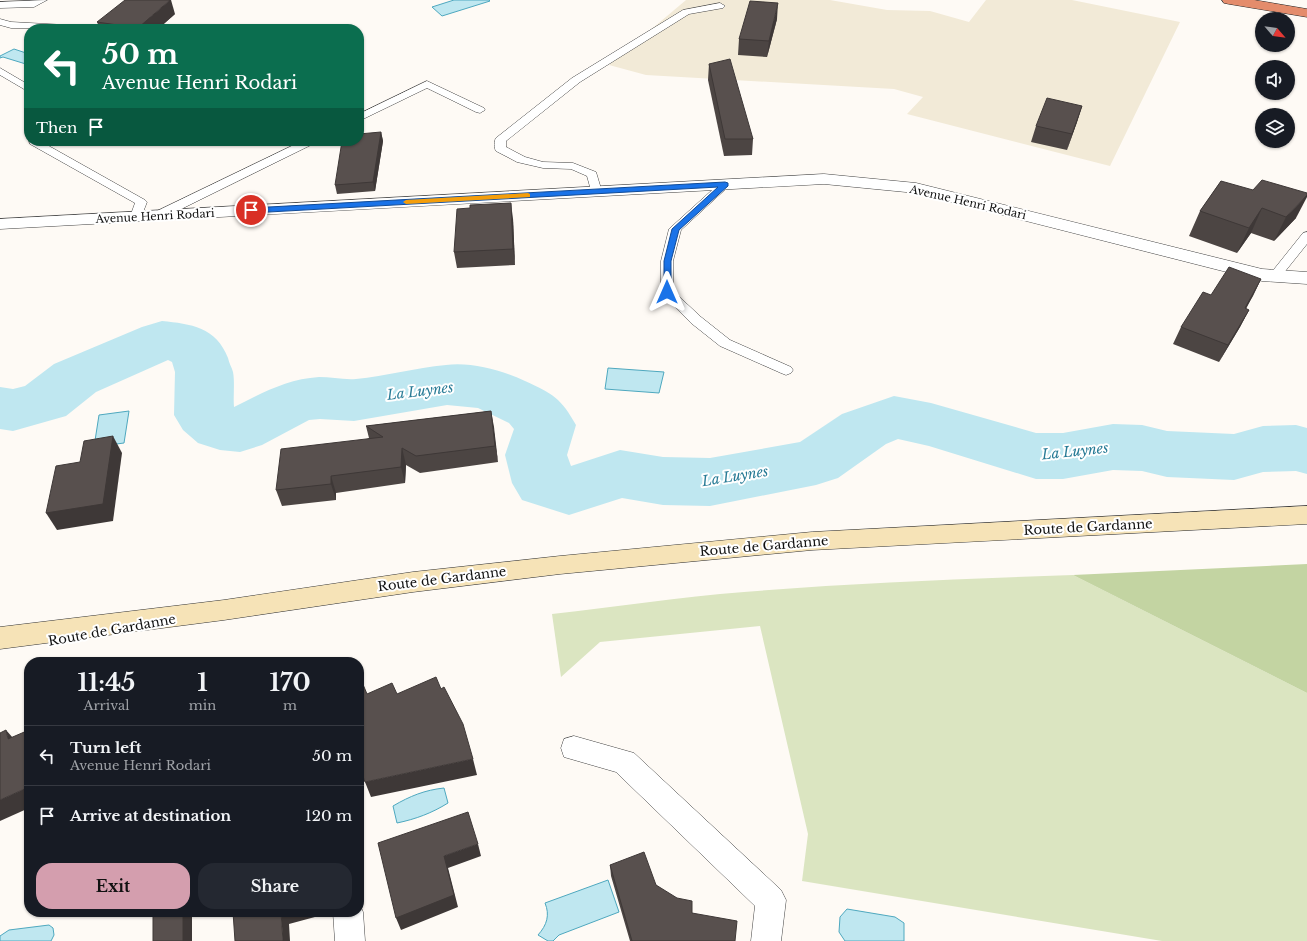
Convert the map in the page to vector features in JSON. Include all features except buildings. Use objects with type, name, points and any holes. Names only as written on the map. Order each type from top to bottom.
[{"type":"highway","points":[[1229,0],[1307,13]]},
{"type":"main road","name":"Route de Gardanne","points":[[0,638],[224,610],[413,582],[560,564],[812,541],[1307,515]]},
{"type":"main road","name":"Route de Gardanne","points":[[0,651],[224,610]]},
{"type":"street","name":"Avenue Henri Rodari","points":[[0,224],[824,179],[916,188],[1262,275],[1307,278]]},
{"type":"street","points":[[574,748],[624,762],[771,900],[766,941]]},
{"type":"street","points":[[348,917],[350,941]]},
{"type":"lane","points":[[0,5],[34,4],[42,0]]},
{"type":"lane","points":[[596,192],[592,174],[573,166],[543,165],[521,160],[500,149],[500,140],[576,80],[686,12],[720,6]]},
{"type":"lane","points":[[0,22],[11,25],[24,26]]},
{"type":"lane","points":[[0,71],[24,86]]},
{"type":"lane","points":[[364,116],[427,84],[480,110]]},
{"type":"lane","points":[[41,146],[141,202],[136,217]]},
{"type":"lane","points":[[157,216],[301,146]]},
{"type":"lane","points":[[725,184],[675,229],[667,261],[667,292],[696,320],[725,343],[786,370]]},
{"type":"lane","points":[[1274,276],[1307,236]]},
{"type":"shaded area","points":[[686,0],[830,0],[887,10],[930,11],[969,22],[986,0],[1072,0],[1180,22],[1110,166],[907,114],[923,97],[894,89],[646,75],[609,65]]},
{"type":"green space","points":[[1307,564],[1307,693],[1073,575]]},
{"type":"green space","points":[[1073,575],[1307,693],[1307,941],[1162,941],[802,881],[808,834],[760,626],[600,642],[561,677],[552,614],[744,592],[826,586]]},
{"type":"water","points":[[454,0],[490,1],[442,16],[432,7]]},
{"type":"water","points":[[14,49],[24,52],[24,63],[3,57],[0,58],[0,56]]},
{"type":"water","points":[[608,368],[664,372],[659,393],[605,389]]},
{"type":"water","points":[[129,411],[124,443],[94,447],[99,415]]},
{"type":"water","points":[[444,788],[448,803],[424,815],[397,823],[393,806],[418,794]]},
{"type":"water","points":[[608,880],[619,912],[559,935],[553,941],[548,941],[538,935],[547,920],[547,907],[545,903]]},
{"type":"water","points":[[847,909],[895,917],[904,923],[904,941],[845,941],[839,932],[840,917]]},
{"type":"water","points":[[49,925],[53,928],[54,935],[51,941],[0,941],[0,936],[9,930]]},
{"type":"waterway","name":"La Luynes","points":[[0,408],[13,410],[45,401],[75,378],[162,340],[182,342],[197,352],[204,372],[204,415],[220,428],[240,430],[296,401],[320,398],[354,400],[447,385],[488,388],[530,408],[546,425],[536,455],[544,483],[569,491],[620,474],[663,481],[710,482],[816,462],[864,429],[894,417],[931,425],[1036,456],[1063,456],[1113,447],[1142,448],[1167,454],[1234,457],[1263,449],[1296,448],[1307,451]]},
{"type":"slow traffic","points":[[406,202],[528,195]]},
{"type":"route","points":[[251,210],[725,184],[675,229],[667,261],[667,292]]}]
